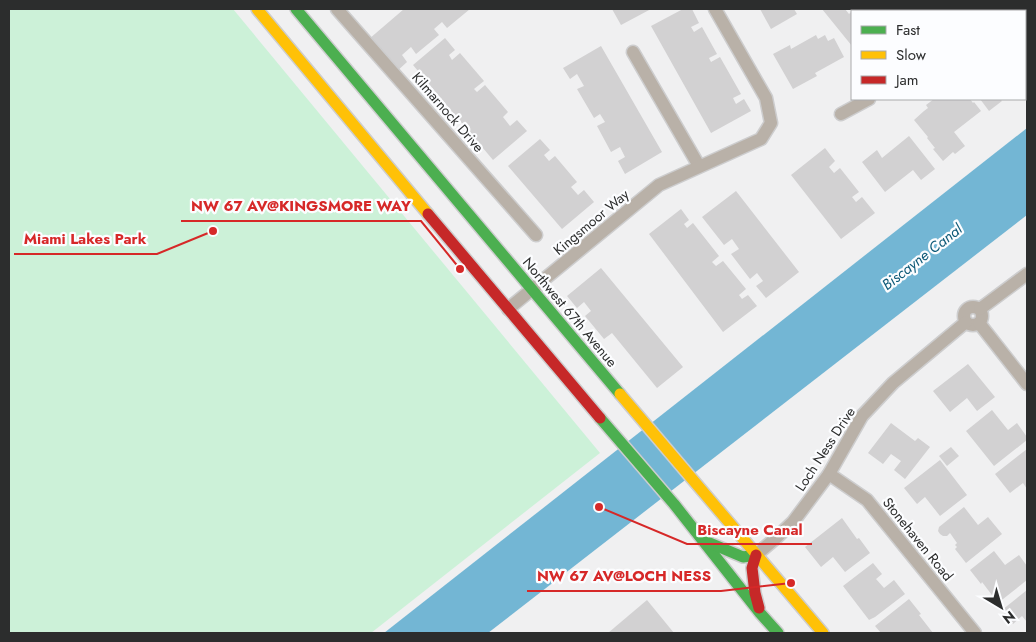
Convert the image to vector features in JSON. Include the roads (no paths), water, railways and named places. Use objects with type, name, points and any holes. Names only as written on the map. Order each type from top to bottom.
[{"type":"main road","name":"Northwest 67th Avenue","points":[[257,9],[308,46],[532,289],[823,633]]},
{"type":"main road","name":"Northwest 67th Avenue","points":[[296,9],[308,46],[508,309],[674,504],[778,633]]},
{"type":"main road","points":[[702,539],[743,557],[756,555],[752,568],[754,594],[760,613]]},
{"type":"street","name":"Kilmarnock Drive","points":[[337,9],[536,235]]},
{"type":"street","name":"Kingsmoor Way","points":[[508,309],[659,185],[761,139],[771,123],[766,98],[715,9]]},
{"type":"street","points":[[633,52],[699,166]]},
{"type":"street","points":[[842,114],[867,100]]},
{"type":"street","points":[[980,309],[1027,274]]},
{"type":"street","points":[[971,307],[980,309],[983,315],[982,321],[974,326],[968,324],[964,316],[966,310],[971,307]]},
{"type":"street","name":"Loch Ness Drive","points":[[756,555],[794,522],[829,474],[862,416],[893,383],[966,322]]},
{"type":"street","points":[[980,323],[1027,384]]},
{"type":"street","name":"Stonehaven Road","points":[[829,474],[867,500],[975,633]]},
{"type":"water","points":[[1027,128],[1027,215],[488,633],[384,633]]},
{"type":"place","name":"Miami Lakes Park","points":[[213,231]]},
{"type":"place","name":"NW 67 AV@KINGSMORE WAY","points":[[460,269]]},
{"type":"place","name":"Biscayne Canal","points":[[599,507]]},
{"type":"place","name":"NW 67 AV@LOCH NESS","points":[[791,583]]}]
